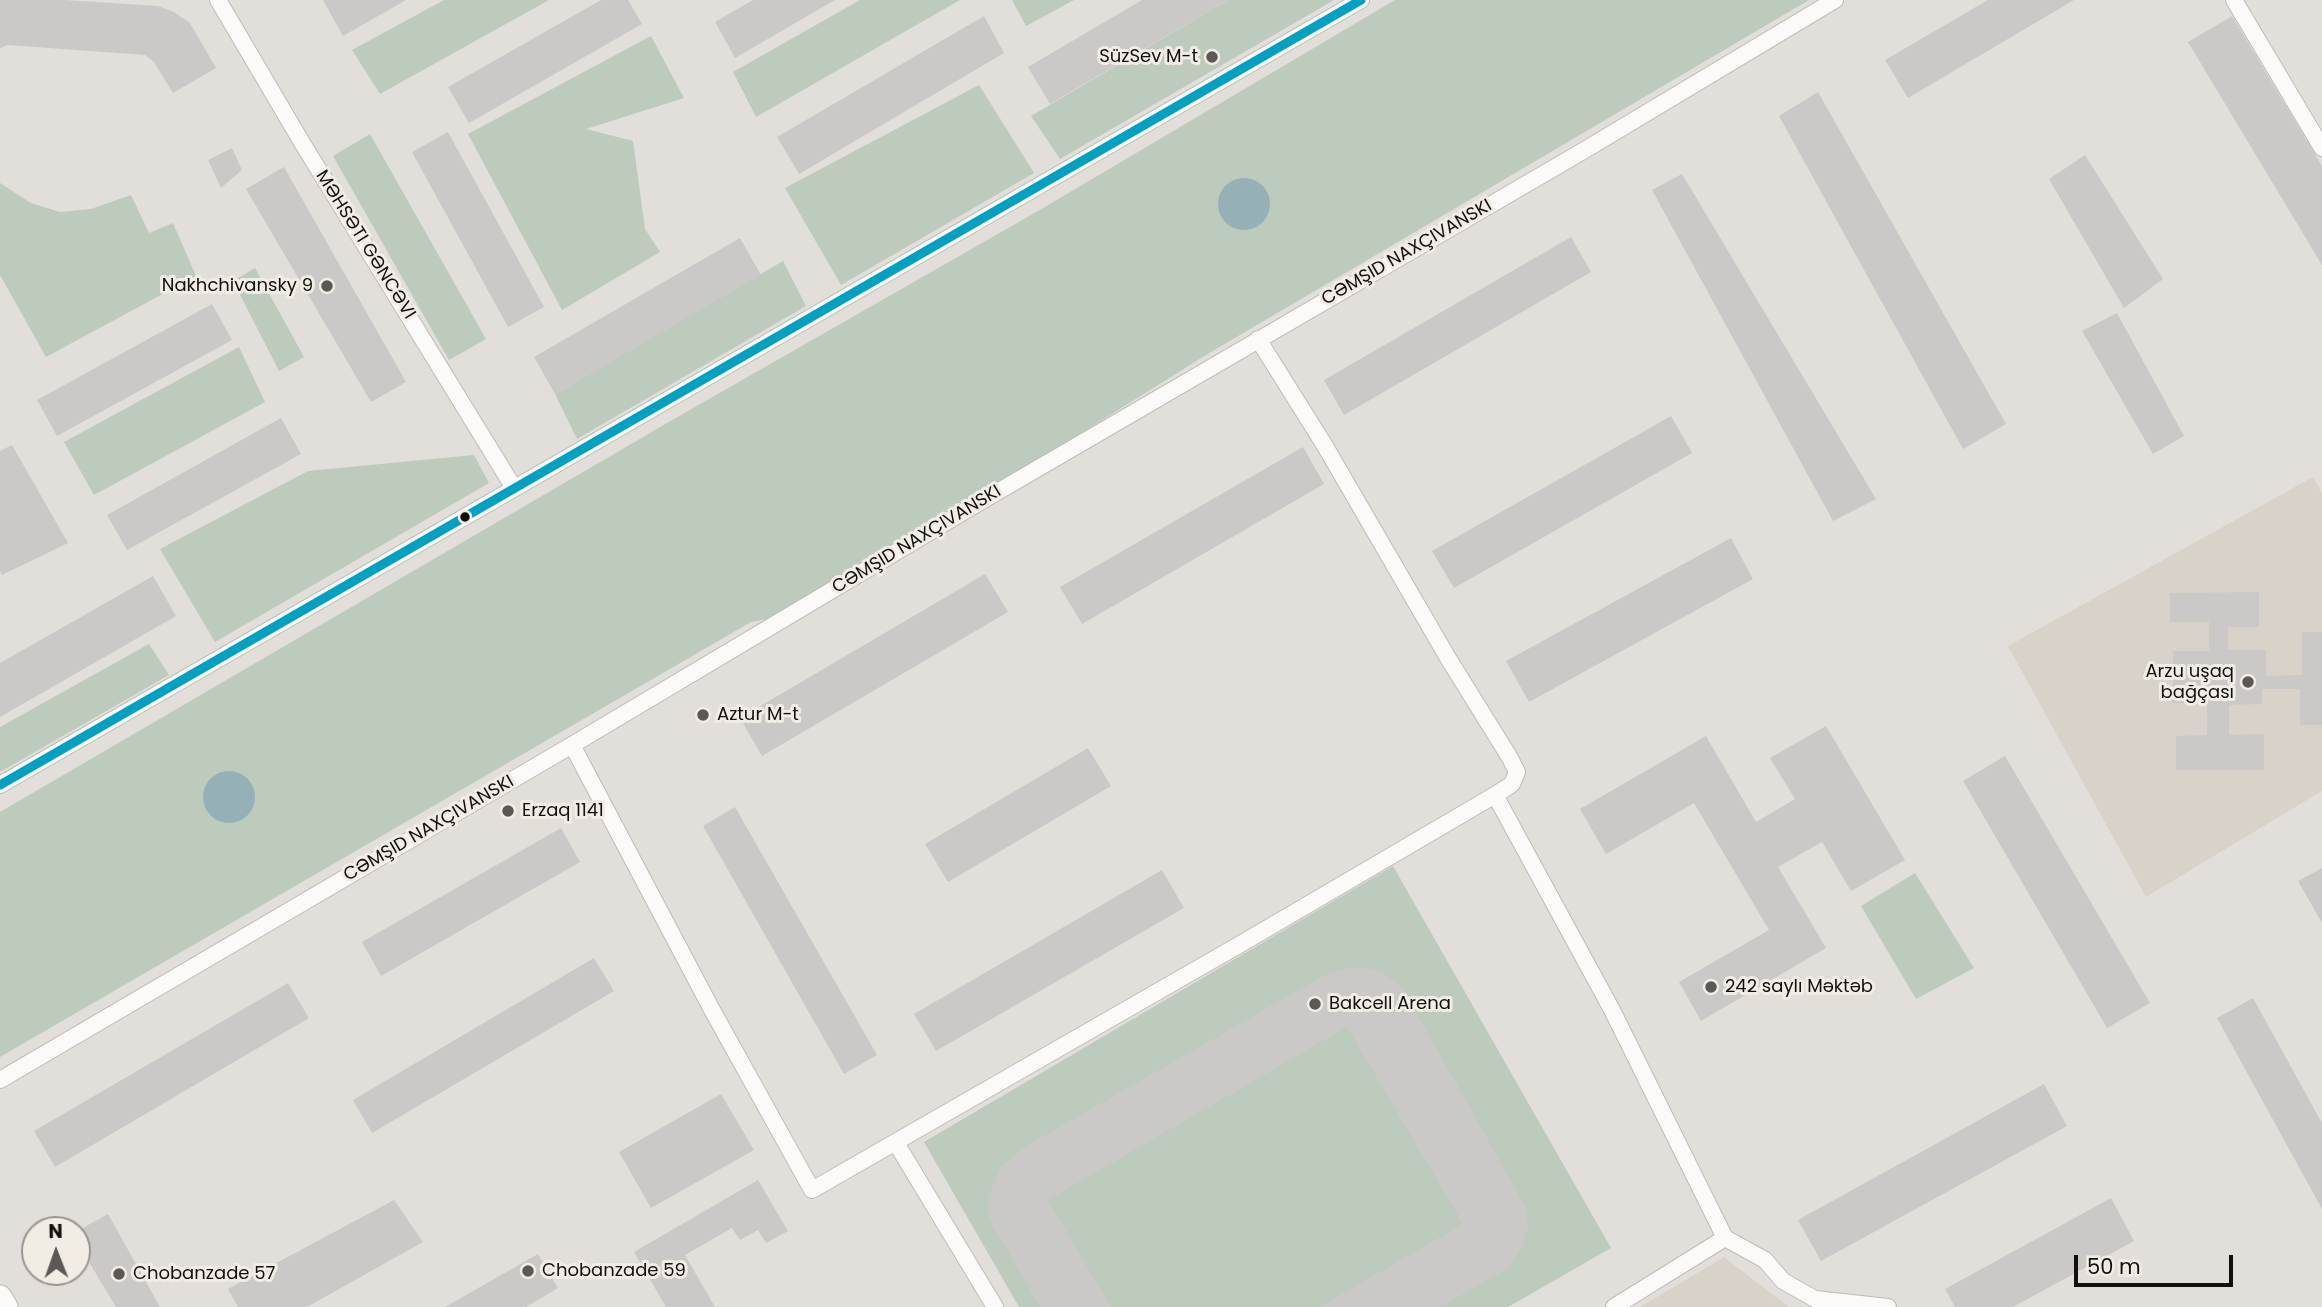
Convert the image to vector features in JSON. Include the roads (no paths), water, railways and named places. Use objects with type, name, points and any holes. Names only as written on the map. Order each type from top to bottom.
[{"type":"street","name":"MƏHSƏTI GƏNCƏVI","points":[[218,0],[301,141],[514,488]]},
{"type":"street","points":[[0,785],[1362,0]]},
{"type":"street","points":[[0,1080],[1258,339],[1583,151],[1835,0]]},
{"type":"street","points":[[2234,0],[2322,148]]},
{"type":"street","points":[[572,745],[711,1008],[812,1190],[1233,949],[1512,785],[1517,772],[1510,758],[1325,446],[1258,339]]},
{"type":"street","points":[[1495,795],[1612,1010],[1725,1238],[1765,1260],[1783,1281],[1815,1299],[1888,1307]]},
{"type":"street","points":[[896,1143],[995,1307]]},
{"type":"street","points":[[1614,1307],[1725,1238]]},
{"type":"street","points":[[0,1297],[6,1307]]},
{"type":"water","points":[[1244,178],[1254,180],[1262,186],[1268,194],[1268,214],[1262,222],[1254,228],[1244,230],[1234,228],[1226,222],[1220,214],[1218,204],[1220,194],[1226,186],[1234,180]]},
{"type":"water","points":[[229,771],[239,773],[247,779],[253,787],[253,807],[247,815],[239,821],[229,823],[219,821],[211,815],[205,807],[203,797],[205,787],[211,779],[219,773]]},
{"type":"place","name":"SüzSev M-t","points":[[1212,57]]},
{"type":"place","name":"Nakhchivansky 9","points":[[327,286]]},
{"type":"place","name":"Arzu uşaq bağçası","points":[[2248,682]]},
{"type":"place","name":"Aztur M-t","points":[[703,715]]},
{"type":"place","name":"Erzaq 1141","points":[[508,811]]},
{"type":"place","name":"242 saylı Məktəb","points":[[1711,987]]},
{"type":"place","name":"Bakcell Arena","points":[[1315,1004]]},
{"type":"place","name":"Chobanzade 59","points":[[528,1271]]},
{"type":"place","name":"Chobanzade 57","points":[[119,1274]]}]
